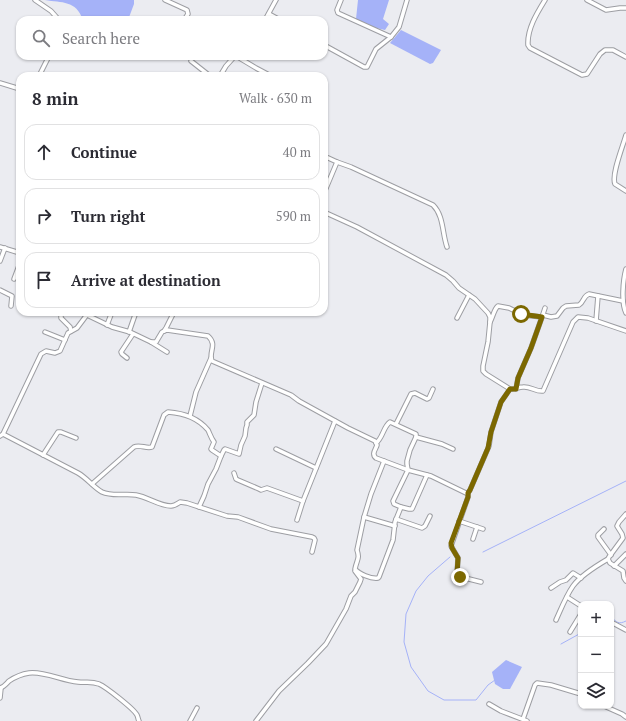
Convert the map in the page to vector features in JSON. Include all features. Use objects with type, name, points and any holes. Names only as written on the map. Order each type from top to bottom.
[{"type":"street","points":[[35,0],[55,16]]},
{"type":"street","points":[[165,0],[187,10],[188,14],[187,16]]},
{"type":"street","points":[[273,16],[269,14],[276,0]]},
{"type":"street","points":[[341,0],[337,10],[338,13],[391,38]]},
{"type":"street","points":[[328,47],[366,67],[378,47],[391,38],[398,30],[407,0]]},
{"type":"street","points":[[545,0],[538,12],[529,35],[528,45],[530,48],[582,75],[587,74],[600,54],[605,50],[613,50],[626,57]]},
{"type":"street","points":[[587,0],[606,10],[626,8]]},
{"type":"street","points":[[40,72],[47,60]]},
{"type":"street","points":[[222,72],[232,60]]},
{"type":"street","points":[[243,60],[264,72]]},
{"type":"street","points":[[191,61],[205,72]]},
{"type":"street","points":[[0,83],[16,88]]},
{"type":"street","points":[[626,135],[613,181],[626,191]]},
{"type":"street","points":[[328,158],[433,205],[441,220],[447,247]]},
{"type":"street","points":[[328,183],[337,162]]},
{"type":"street","points":[[328,214],[357,227],[446,274],[459,288],[475,299],[490,317],[487,348],[482,366],[483,371],[510,389],[524,387],[539,392],[545,390],[556,360],[575,319],[582,317],[626,331]]},
{"type":"street","points":[[0,246],[16,252]]},
{"type":"street","points":[[0,261],[5,248]]},
{"type":"street","points":[[626,269],[624,277],[623,301],[626,313]]},
{"type":"street","points":[[14,279],[16,273]]},
{"type":"street","points":[[0,290],[12,296],[11,306]]},
{"type":"street","points":[[490,322],[498,306],[509,308],[523,315],[551,317],[557,316],[566,306],[580,305],[588,294],[623,301]]},
{"type":"street","points":[[457,318],[469,295]]},
{"type":"street","points":[[596,321],[598,296]]},
{"type":"street","points":[[516,389],[518,378],[531,348],[545,308]]},
{"type":"street","points":[[61,316],[61,318],[70,327],[71,331]]},
{"type":"street","points":[[86,316],[77,328],[68,333],[60,351],[55,353],[46,351],[41,354],[1,435],[78,472],[102,492],[110,494],[137,495],[164,505],[174,506],[182,502],[227,516],[243,519],[267,528],[314,538],[315,540],[312,552]]},
{"type":"street","points":[[93,316],[107,325],[129,332],[152,342],[167,352]]},
{"type":"street","points":[[107,325],[110,316]]},
{"type":"street","points":[[129,332],[135,316]]},
{"type":"street","points":[[152,342],[156,342],[172,316]]},
{"type":"street","points":[[164,330],[208,336],[213,344],[211,358],[196,392],[190,416]]},
{"type":"street","points":[[45,332],[64,340]]},
{"type":"street","points":[[127,358],[121,352],[133,334]]},
{"type":"street","points":[[211,358],[212,362],[291,396],[376,443]]},
{"type":"street","points":[[199,507],[224,450],[239,454],[245,436],[247,422],[254,415],[256,402],[262,383]]},
{"type":"street","points":[[396,424],[412,394],[427,400],[433,389]]},
{"type":"street","points":[[481,582],[457,576],[458,558],[451,546],[468,497],[468,493],[488,448],[491,432],[501,402],[510,389]]},
{"type":"street","points":[[92,484],[134,447],[152,447],[166,413],[170,412],[190,416],[198,422],[208,431],[214,442],[211,448],[212,450],[221,456]]},
{"type":"street","points":[[297,520],[303,501],[335,421]]},
{"type":"street","points":[[453,449],[442,444],[416,437],[415,433],[392,422],[389,423],[379,441],[376,443],[374,456],[408,470],[440,480],[468,493]]},
{"type":"street","points":[[43,455],[58,432],[76,438]]},
{"type":"street","points":[[416,437],[411,447],[406,464],[408,470],[393,501],[394,504],[412,509],[427,475]]},
{"type":"street","points":[[276,449],[316,468]]},
{"type":"street","points":[[256,721],[280,691],[318,654],[329,639],[361,580],[355,570],[359,555],[356,550],[371,494],[384,461]]},
{"type":"street","points":[[234,473],[236,479],[261,490],[267,488],[303,501]]},
{"type":"street","points":[[355,570],[374,578],[378,578],[393,540],[396,519],[401,507]]},
{"type":"street","points":[[556,620],[573,587],[581,578],[608,559],[622,540],[622,534],[617,526],[626,514]]},
{"type":"street","points":[[396,519],[422,528],[425,526],[430,516]]},
{"type":"street","points":[[364,517],[395,526]]},
{"type":"street","points":[[459,521],[483,529]]},
{"type":"street","points":[[473,540],[477,527]]},
{"type":"street","points":[[604,529],[598,537],[611,555]]},
{"type":"street","points":[[614,566],[626,554]]},
{"type":"street","points":[[608,559],[614,566],[625,571],[624,578],[626,581]]},
{"type":"street","points":[[551,588],[566,580],[573,573],[581,578]]},
{"type":"street","points":[[567,597],[578,604]]},
{"type":"street","points":[[570,632],[578,619]]},
{"type":"street","points":[[614,624],[626,630]]},
{"type":"street","points":[[0,698],[0,688],[22,674],[34,673],[75,682],[95,683],[102,686],[129,707],[137,714],[139,721]]},
{"type":"street","points":[[523,720],[537,683],[578,693]]},
{"type":"street","points":[[489,704],[527,721]]},
{"type":"street","points":[[190,721],[197,708]]},
{"type":"street","points":[[611,709],[626,717],[623,721]]},
{"type":"water","points":[[45,0],[134,0],[134,4],[130,16],[81,16],[76,9],[63,2]]},
{"type":"water","points":[[358,0],[389,0],[383,19],[389,24],[385,30],[372,27],[356,19]]},
{"type":"water","points":[[401,30],[441,50],[433,63],[430,64],[390,43]]},
{"type":"water","points":[[506,660],[522,667],[510,689],[503,689],[495,684],[492,672]]},
{"type":"waterway","points":[[483,552],[626,481]]},
{"type":"waterway","points":[[450,557],[428,576],[416,591],[406,614],[404,642],[411,667],[428,691],[444,700],[476,700],[488,685],[495,680]]},
{"type":"waterway","points":[[614,620],[619,623],[626,621]]},
{"type":"waterway","points":[[561,644],[578,635]]},
{"type":"route","points":[[460,577],[457,576],[458,558],[451,546],[451,543],[468,497],[468,493],[490,443],[491,432],[501,402],[510,389],[516,389],[518,378],[523,369],[542,317],[521,314]]}]
